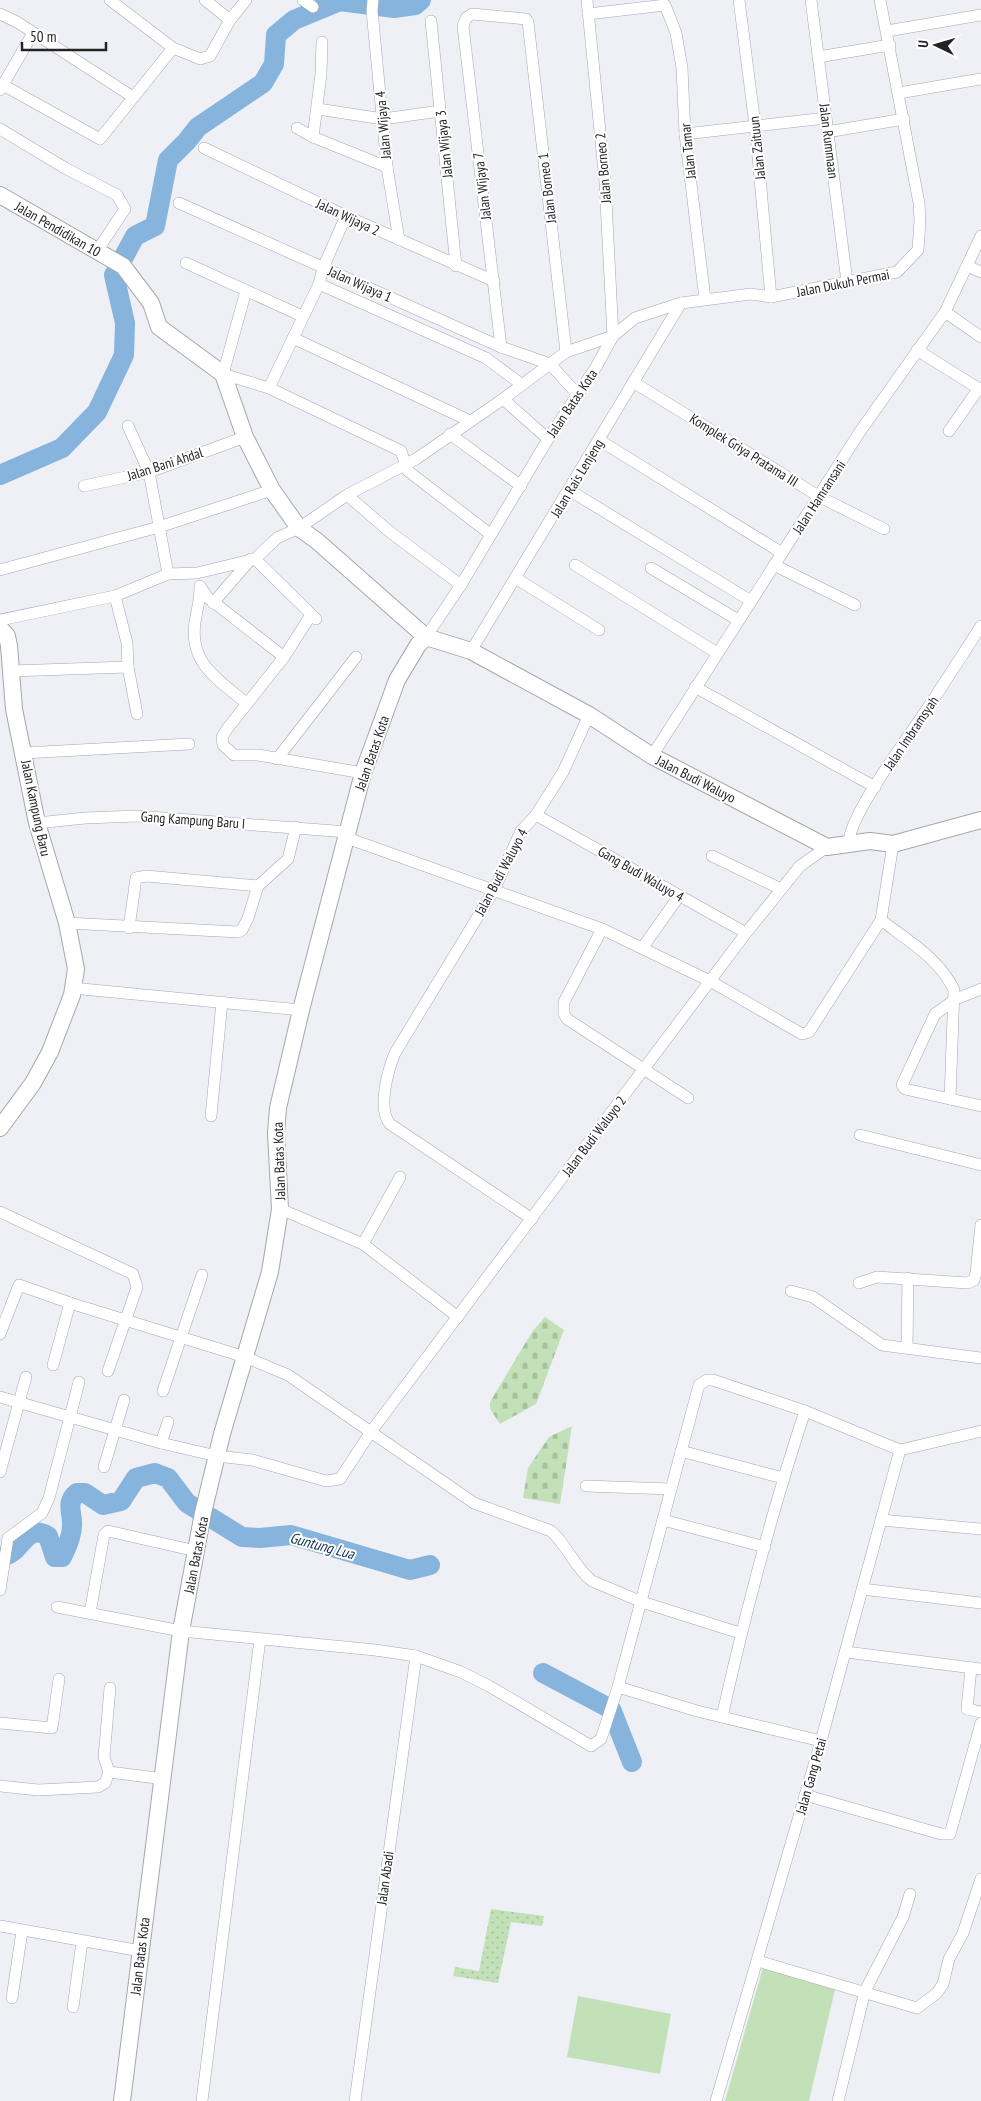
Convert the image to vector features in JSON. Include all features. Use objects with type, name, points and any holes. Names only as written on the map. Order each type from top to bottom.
[{"type":"street","points":[[110,0],[173,48],[204,59],[210,56],[230,20],[246,0]]},
{"type":"street","points":[[205,0],[230,20]]},
{"type":"street","points":[[303,0],[313,7]]},
{"type":"street","name":"Jalan Borneo 2","points":[[587,0],[606,182],[613,336]]},
{"type":"street","name":"Jalan Zaituun","points":[[739,0],[755,125],[772,296]]},
{"type":"street","name":"Jalan Rummaan","points":[[810,0],[846,282]]},
{"type":"street","name":"Jalan Dukuh Permai","points":[[657,310],[705,299],[751,294],[772,296],[897,272],[918,250],[919,203],[890,44],[880,0]]},
{"type":"street","name":"Jalan Wijaya 4","points":[[372,5],[387,167],[399,240]]},
{"type":"street","name":"Jalan Tamar","points":[[588,14],[665,5],[676,33],[682,68],[685,134],[705,299]]},
{"type":"street","points":[[0,14],[34,33],[133,98]]},
{"type":"street","name":"Jalan Wijaya 7","points":[[501,347],[462,26],[466,18],[472,14],[526,19],[528,27]]},
{"type":"street","points":[[887,31],[981,15]]},
{"type":"street","name":"Jalan Wijaya 3","points":[[432,21],[456,266]]},
{"type":"street","name":"Jalan Borneo 1","points":[[528,27],[565,351]]},
{"type":"street","points":[[34,33],[2,88],[100,140],[173,48]]},
{"type":"street","points":[[313,138],[318,109],[322,42]]},
{"type":"street","points":[[818,57],[890,44]]},
{"type":"street","points":[[899,93],[981,79]]},
{"type":"street","points":[[318,109],[383,119],[440,111]]},
{"type":"street","points":[[685,134],[826,118]]},
{"type":"street","points":[[827,132],[904,119]]},
{"type":"street","points":[[297,128],[313,138],[387,167]]},
{"type":"street","points":[[0,129],[65,168],[117,195],[125,209],[97,251]]},
{"type":"street","name":"Jalan Wijaya 2","points":[[204,148],[346,216],[456,266],[494,281]]},
{"type":"street","name":"Jalan Pendidikan 10","points":[[0,195],[120,264],[151,303],[159,327],[223,374]]},
{"type":"street","name":"Jalan Wijaya 1","points":[[179,203],[501,347],[546,362]]},
{"type":"street","points":[[269,388],[319,284],[323,268],[346,216]]},
{"type":"street","name":"Jalan Hamransani","points":[[652,756],[774,564],[820,497],[861,430],[945,312],[981,236]]},
{"type":"street","points":[[186,263],[302,316]]},
{"type":"street","points":[[967,266],[981,272]]},
{"type":"street","points":[[319,284],[486,358],[521,384]]},
{"type":"street","points":[[246,291],[223,374],[245,436],[272,490],[299,528],[317,541],[426,637]]},
{"type":"street","name":"Jalan Rais Lenjeng","points":[[471,651],[517,579],[681,304]]},
{"type":"street","name":"Jalan Batas Kota","points":[[122,2101],[182,1631],[196,1551],[217,1456],[270,1272],[280,1209],[276,1133],[278,1108],[301,1010],[348,835],[362,773],[397,680],[418,645],[426,637],[461,585],[490,534],[613,336],[634,318],[657,310]]},
{"type":"street","points":[[945,312],[981,337]]},
{"type":"street","points":[[214,603],[253,559],[277,538],[299,528],[347,495],[406,464],[503,399],[546,362],[565,351],[613,336]]},
{"type":"street","points":[[293,338],[470,421]]},
{"type":"street","points":[[918,350],[980,389],[949,431]]},
{"type":"street","points":[[546,362],[578,395]]},
{"type":"street","points":[[223,374],[269,388],[401,452],[408,470],[490,534]]},
{"type":"street","name":"Komplek Griya Pratama III","points":[[633,382],[820,497],[884,529]]},
{"type":"street","points":[[503,399],[548,439]]},
{"type":"street","points":[[128,426],[149,472],[168,574]]},
{"type":"street","points":[[450,434],[520,486]]},
{"type":"street","name":"Jalan Bani Ahdal","points":[[84,486],[149,472],[245,436]]},
{"type":"street","points":[[599,440],[782,553]]},
{"type":"street","points":[[0,570],[159,527],[272,490]]},
{"type":"street","points":[[570,490],[751,601]]},
{"type":"street","points":[[347,495],[390,532],[461,585]]},
{"type":"street","points":[[0,620],[116,596],[168,574],[197,574],[253,559]]},
{"type":"street","points":[[253,559],[314,618],[226,728],[222,736],[223,745],[234,755],[258,755],[362,773]]},
{"type":"street","points":[[774,564],[855,605]]},
{"type":"street","points":[[575,565],[717,653]]},
{"type":"street","points":[[651,568],[738,620]]},
{"type":"street","points":[[197,574],[200,588],[200,605],[195,623],[197,656],[205,667],[246,703]]},
{"type":"street","points":[[517,579],[599,630]]},
{"type":"street","points":[[200,588],[214,603],[284,657]]},
{"type":"street","points":[[116,596],[126,643],[128,667],[137,714]]},
{"type":"street","name":"Jalan Imbramsyah","points":[[849,843],[850,831],[875,787],[981,626]]},
{"type":"street","name":"Jalan Kampung Baru","points":[[0,628],[7,636],[9,646],[14,709],[37,824],[67,924],[76,969],[72,995],[50,1052],[33,1084],[0,1128]]},
{"type":"street","name":"Jalan Budi Waluyo","points":[[426,637],[471,651],[589,715],[652,756],[827,847]]},
{"type":"street","points":[[277,759],[356,657]]},
{"type":"street","points":[[11,671],[128,667]]},
{"type":"street","points":[[695,687],[875,787]]},
{"type":"street","name":"Jalan Budi Waluyo 4","points":[[532,1219],[390,1124],[385,1115],[385,1095],[388,1071],[394,1053],[494,890],[517,837],[536,814],[563,772],[589,715]]},
{"type":"street","points":[[24,753],[188,744]]},
{"type":"street","name":"Gang Budi Waluyo 4","points":[[536,814],[746,933]]},
{"type":"street","name":"Gang Kampung Baru I","points":[[37,824],[85,818],[137,816],[296,827],[348,835],[602,929],[643,947],[710,981],[798,1034],[809,1032],[881,920]]},
{"type":"street","points":[[827,847],[870,841],[893,844],[981,820]]},
{"type":"street","points":[[67,924],[238,932],[242,930],[248,918],[258,886],[288,859],[296,827]]},
{"type":"street","points":[[893,844],[881,920],[932,960],[951,983],[956,999],[950,1099]]},
{"type":"street","name":"Jalan Budi Waluyo 2","points":[[217,1456],[252,1460],[326,1481],[340,1479],[370,1433],[746,933],[800,866],[827,847]]},
{"type":"street","points":[[712,856],[781,889]]},
{"type":"street","points":[[129,928],[136,878],[146,876],[258,886]]},
{"type":"street","points":[[643,947],[679,896]]},
{"type":"street","points":[[602,929],[564,1002],[564,1014],[568,1019],[688,1098]]},
{"type":"street","points":[[72,988],[301,1010]]},
{"type":"street","points":[[981,989],[956,999],[941,1009],[931,1021],[902,1083],[905,1089],[981,1106]]},
{"type":"street","points":[[211,1116],[222,1002]]},
{"type":"street","points":[[860,1135],[981,1165]]},
{"type":"street","points":[[363,1244],[400,1177]]},
{"type":"street","points":[[280,1209],[363,1244],[458,1317]]},
{"type":"street","points":[[0,1212],[133,1274],[137,1287],[108,1371]]},
{"type":"street","points":[[859,1283],[877,1276],[968,1283],[974,1280],[976,1273],[981,1226]]},
{"type":"street","points":[[163,1391],[202,1275]]},
{"type":"street","points":[[908,1278],[908,1348]]},
{"type":"street","points":[[0,1334],[19,1285],[124,1322],[244,1357],[288,1375],[474,1503],[551,1531],[585,1576],[642,1602],[740,1633]]},
{"type":"street","points":[[790,1290],[813,1297],[882,1345],[981,1358]]},
{"type":"street","points":[[53,1365],[70,1304]]},
{"type":"street","points":[[0,1472],[26,1377]]},
{"type":"street","points":[[57,1607],[182,1631],[416,1656],[461,1672],[490,1686],[591,1746],[601,1739],[618,1687],[699,1386],[708,1380],[805,1411],[900,1450],[981,1431]]},
{"type":"street","points":[[0,1590],[4,1552],[8,1538],[42,1513],[48,1498],[78,1382]]},
{"type":"street","points":[[0,1397],[114,1431],[217,1456]]},
{"type":"street","points":[[104,1467],[124,1400]]},
{"type":"street","points":[[722,1717],[740,1633],[783,1478],[805,1411]]},
{"type":"street","points":[[161,1443],[168,1422]]},
{"type":"street","name":"Jalan Gang Petai","points":[[716,2101],[806,1795],[900,1450]]},
{"type":"street","points":[[681,1451],[783,1478]]},
{"type":"street","points":[[586,1486],[671,1489]]},
{"type":"street","points":[[663,1520],[765,1548]]},
{"type":"street","points":[[881,1520],[981,1529]]},
{"type":"street","points":[[90,1613],[104,1535],[108,1531],[196,1551]]},
{"type":"street","points":[[862,1589],[981,1603]]},
{"type":"street","points":[[202,2101],[260,1638]]},
{"type":"street","points":[[846,1652],[976,1668],[967,1709],[981,1712]]},
{"type":"street","name":"Jalan Abadi","points":[[355,2101],[416,1656]]},
{"type":"street","points":[[0,1724],[52,1728],[59,1679]]},
{"type":"street","points":[[618,1687],[670,1704],[821,1741]]},
{"type":"street","points":[[110,1688],[104,1756],[105,1767],[109,1772],[164,1779]]},
{"type":"street","points":[[806,1795],[946,1836],[950,1834],[981,1723]]},
{"type":"street","points":[[0,1786],[38,1790],[98,1787],[105,1783],[109,1772]]},
{"type":"street","points":[[758,1961],[865,1991],[917,2008],[937,1994],[946,1978],[951,1954],[963,1933],[981,1879]]},
{"type":"street","points":[[838,2101],[865,1991],[902,1917],[910,1894]]},
{"type":"street","points":[[0,1926],[141,1951]]},
{"type":"street","points":[[12,1998],[22,1930]]},
{"type":"street","points":[[73,2007],[82,1942]]},
{"type":"green space","points":[[545,1317],[564,1330],[536,1404],[500,1424],[490,1409],[490,1402],[532,1332]]},
{"type":"green space","points":[[572,1426],[560,1504],[523,1498],[528,1468],[549,1437]]},
{"type":"green space","points":[[491,1909],[544,1916],[542,1926],[511,1922],[498,1983],[453,1976],[455,1967],[479,1971]]},
{"type":"green space","points":[[764,1964],[837,1981],[809,2101],[725,2101]]},
{"type":"green space","points":[[578,1996],[671,2014],[660,2074],[567,2057]]},
{"type":"waterway","points":[[0,475],[62,448],[97,412],[124,355],[125,323],[114,275],[135,236],[155,226],[168,160],[198,127],[263,83],[274,64],[276,35],[294,20],[340,1],[394,8],[415,5],[421,0]]},
{"type":"waterway","name":"Guntung Lua","points":[[0,1558],[8,1555],[29,1535],[37,1532],[48,1536],[55,1557],[62,1557],[72,1530],[70,1504],[77,1493],[85,1493],[103,1505],[121,1501],[136,1478],[155,1473],[168,1478],[187,1503],[242,1537],[260,1538],[291,1535],[410,1570],[430,1565]]},
{"type":"waterway","points":[[543,1673],[611,1709],[632,1762]]}]
